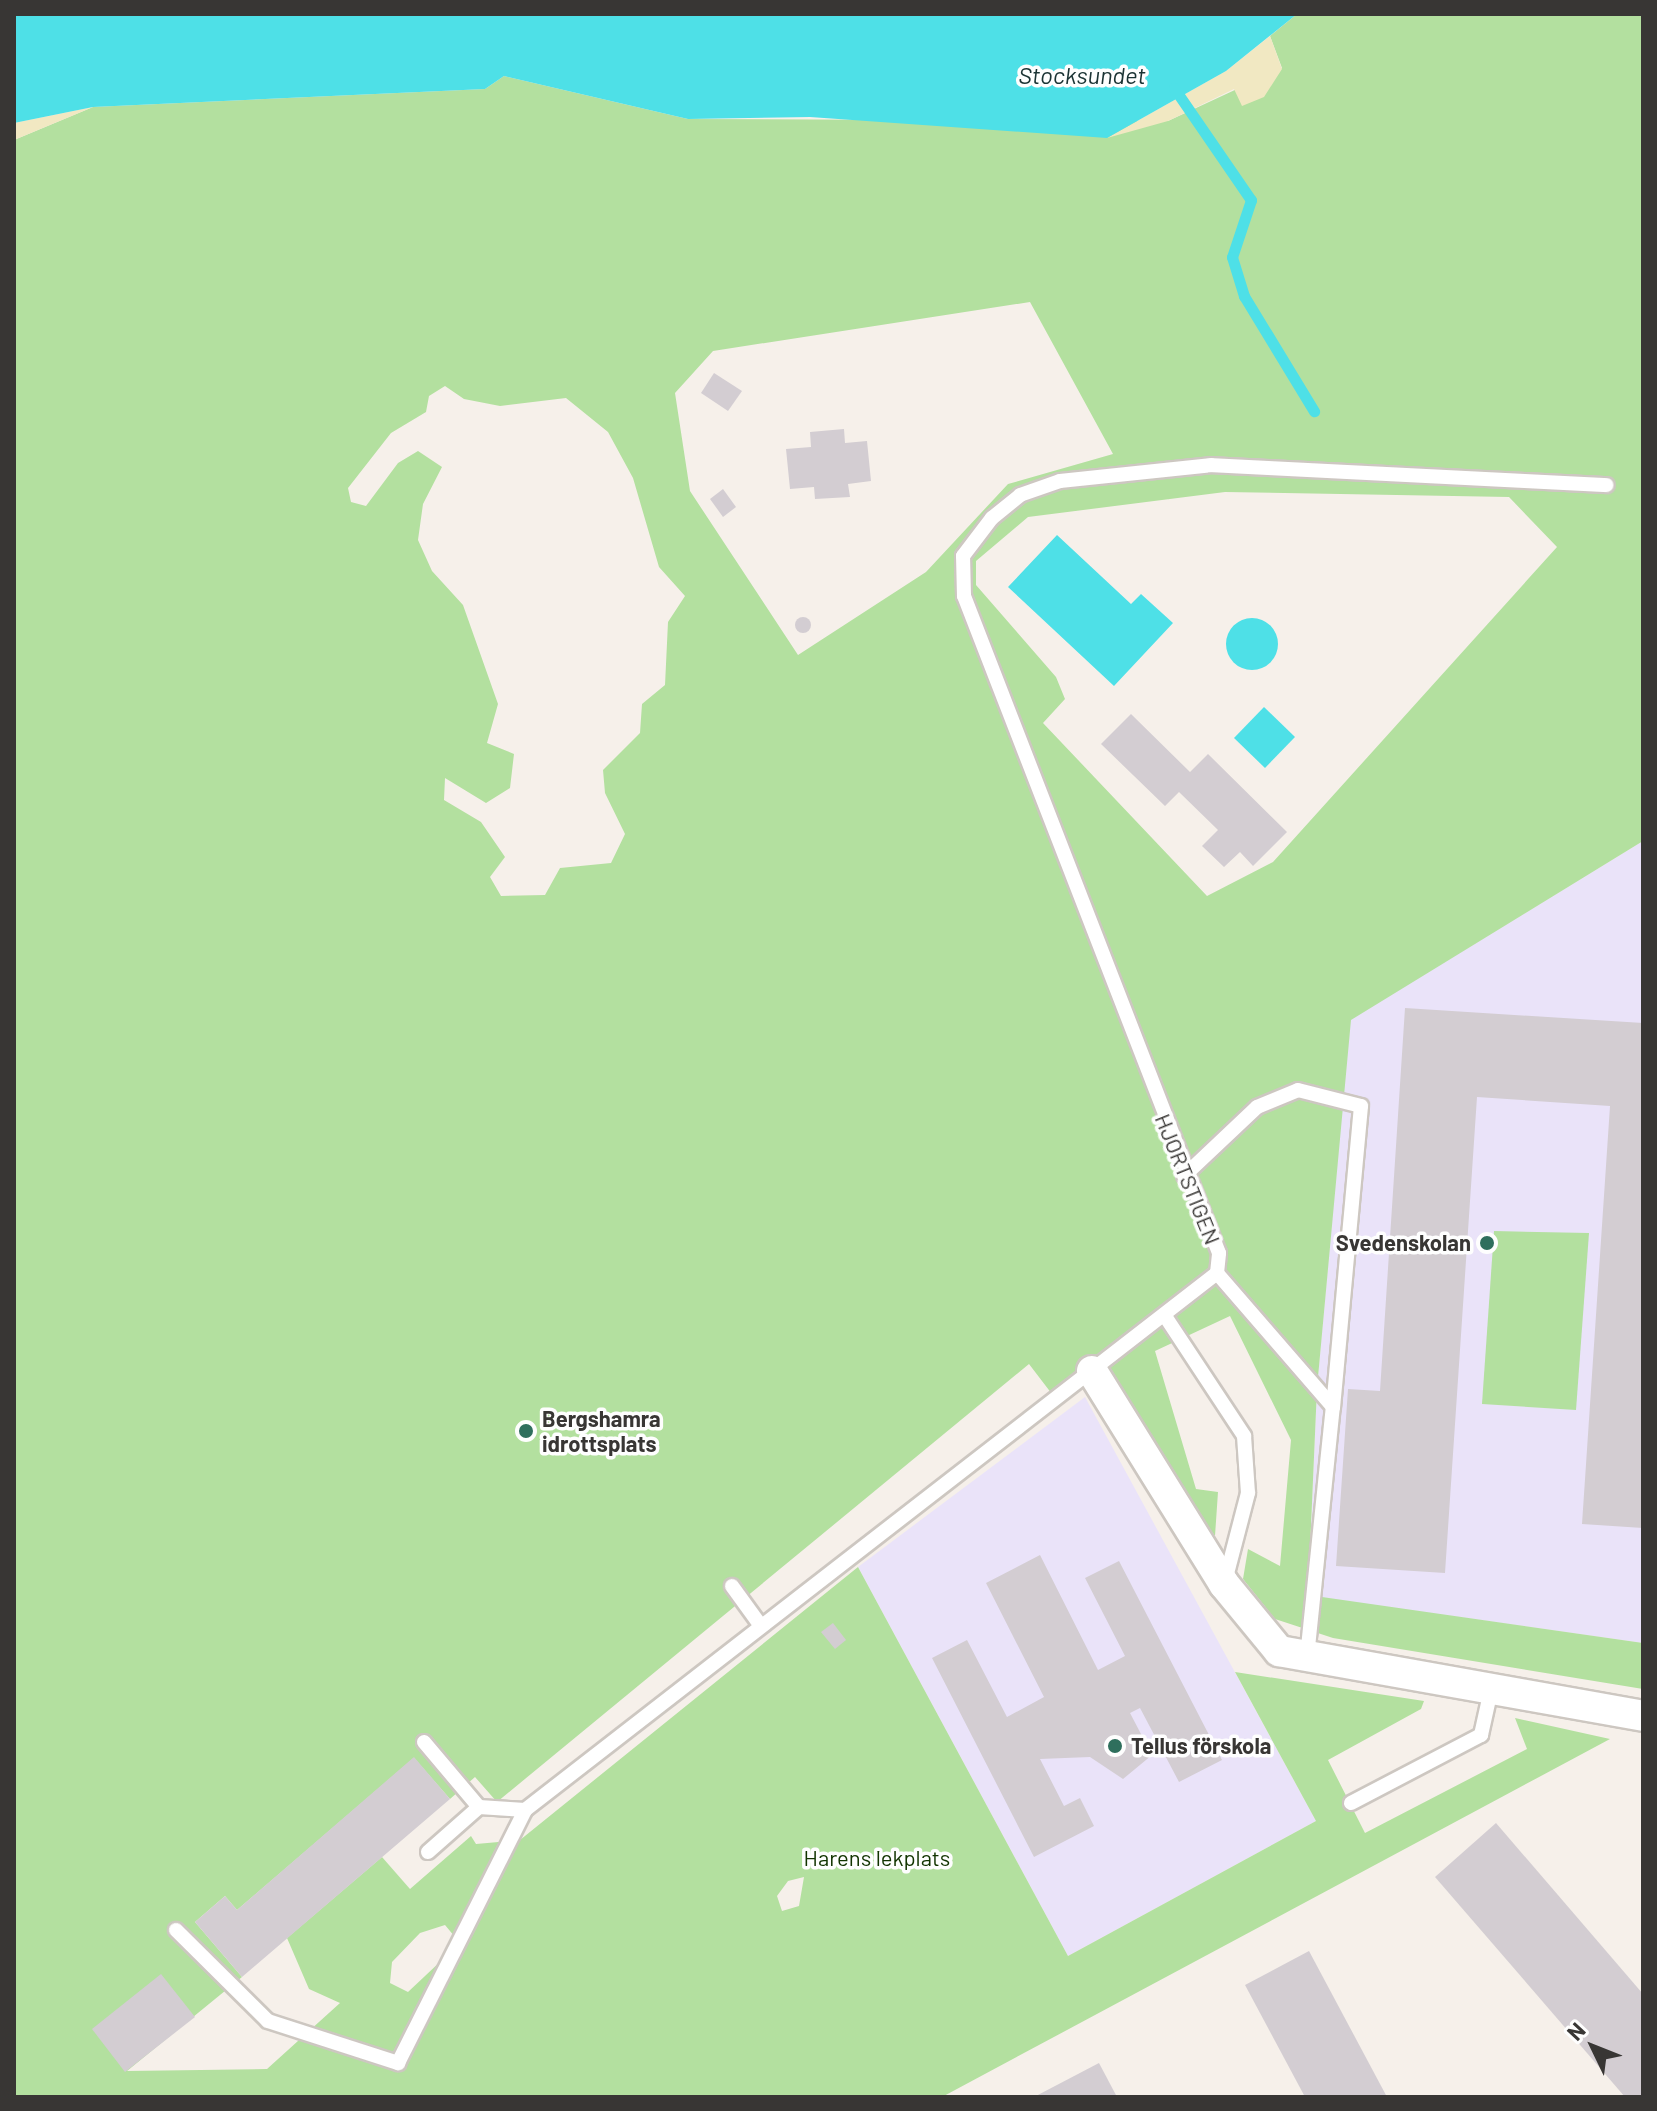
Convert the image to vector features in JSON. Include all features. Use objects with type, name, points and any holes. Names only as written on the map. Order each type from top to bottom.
[{"type":"street","points":[[1092,1371],[1224,1584],[1279,1651],[1643,1716]]},
{"type":"lane","name":"HJORTSTIGEN","points":[[525,1810],[1217,1273],[1219,1253],[1184,1176],[964,596],[969,544],[1020,495],[1133,471],[1291,465],[1606,485]]},
{"type":"lane","points":[[1184,1176],[1257,1107],[1298,1090],[1361,1106],[1307,1657]]},
{"type":"lane","points":[[1217,1273],[1333,1407]]},
{"type":"lane","points":[[1165,1316],[1244,1436],[1248,1493],[1224,1584]]},
{"type":"lane","points":[[732,1586],[761,1626]]},
{"type":"lane","points":[[1351,1803],[1481,1735],[1491,1690]]},
{"type":"lane","points":[[424,1742],[479,1807]]},
{"type":"lane","points":[[176,1930],[268,2021],[398,2063],[525,1810],[479,1807],[428,1852]]},
{"type":"shaded area","name":"Svedenskolan","points":[[1643,841],[1643,1643],[1308,1596],[1317,1388],[1350,1020]]},
{"type":"shaded area","name":"Tellus förskola","points":[[1085,1397],[1316,1821],[1068,1956],[858,1567]]},
{"type":"green space","name":"Harens lekplats","points":[[1297,14],[1643,14],[1643,841],[1351,1020],[1317,1388],[1308,1595],[1643,1643],[1643,1689],[1333,1638],[1275,1619],[1243,1579],[1248,1549],[1280,1566],[1291,1440],[1230,1316],[1155,1351],[1196,1489],[1218,1492],[1215,1536],[1092,1372],[1055,1398],[1029,1364],[497,1802],[475,1777],[450,1799],[414,1758],[237,1910],[225,1896],[195,1922],[242,1977],[127,2071],[267,2069],[340,2003],[309,1989],[287,1938],[382,1857],[410,1889],[471,1836],[476,1844],[520,1840],[858,1567],[1068,1956],[1316,1821],[1235,1672],[1424,1701],[1421,1709],[1328,1760],[1365,1833],[1527,1749],[1515,1718],[1610,1739],[942,2097],[14,2097],[14,140],[93,107],[485,89],[504,76],[688,119],[1168,121],[1282,68],[1270,36]],"holes":[[[1030,302],[1113,454],[1008,484],[926,572],[798,655],[690,491],[675,393],[713,351]],[[445,386],[464,399],[500,406],[566,398],[608,432],[633,478],[659,567],[685,596],[668,622],[665,685],[642,704],[640,733],[603,770],[605,793],[625,834],[611,863],[560,868],[545,895],[501,896],[490,877],[505,857],[481,822],[444,800],[445,778],[486,803],[510,788],[514,754],[487,743],[498,704],[463,605],[432,571],[418,540],[423,504],[442,467],[418,451],[398,463],[366,506],[351,502],[348,488],[391,433],[426,412],[429,396]],[[1225,492],[1509,497],[1557,547],[1273,862],[1207,896],[1043,723],[1065,699],[1056,677],[976,585],[976,561],[1028,517]],[[804,1877],[799,1906],[782,1911],[777,1896],[788,1881]],[[445,1925],[455,1937],[442,1960],[408,1992],[390,1983],[392,1962],[420,1933]]]},
{"type":"green space","points":[[1494,1231],[1589,1233],[1576,1410],[1482,1404]]},
{"type":"sand","points":[[1270,36],[1282,69],[1264,97],[1242,106],[1234,89],[1168,121],[1107,138],[1226,71]]},
{"type":"sand","points":[[93,107],[14,140],[14,123]]},
{"type":"water","name":"Stocksundet","points":[[14,14],[1297,14],[1226,71],[1107,138],[810,117],[688,119],[504,76],[485,89],[93,107],[14,123]]},
{"type":"water","points":[[1057,535],[1131,604],[1141,594],[1173,623],[1114,686],[1008,587]]},
{"type":"water","points":[[1252,618],[1270,626],[1278,644],[1270,662],[1252,670],[1234,662],[1226,644],[1234,626]]},
{"type":"water","points":[[1264,707],[1295,737],[1265,768],[1234,738]]},
{"type":"building","points":[[714,373],[742,391],[728,411],[701,393]]},
{"type":"building","points":[[844,429],[845,443],[867,441],[871,481],[848,484],[850,497],[815,499],[814,487],[790,489],[786,449],[811,447],[810,432]]},
{"type":"building","points":[[723,489],[736,507],[723,517],[710,499]]},
{"type":"building","points":[[803,617],[809,619],[809,631],[803,633],[797,631],[795,625],[797,619]]},
{"type":"building","points":[[1131,714],[1190,772],[1208,754],[1287,832],[1253,866],[1240,852],[1224,867],[1202,846],[1218,830],[1179,792],[1165,806],[1101,744]]},
{"type":"building","points":[[1405,1008],[1643,1023],[1643,1528],[1582,1524],[1610,1106],[1477,1097],[1445,1573],[1336,1566],[1348,1389],[1380,1391]]},
{"type":"building","points":[[1040,1555],[1098,1670],[1125,1656],[1085,1578],[1119,1561],[1222,1760],[1179,1782],[1140,1708],[1130,1713],[1152,1755],[1123,1779],[1090,1757],[1040,1759],[1064,1806],[1080,1798],[1094,1826],[1034,1857],[932,1658],[967,1640],[1007,1717],[1044,1697],[986,1583]]},
{"type":"building","points":[[833,1623],[846,1640],[835,1649],[821,1632]]},
{"type":"building","points":[[414,1757],[450,1799],[242,1977],[195,1922],[225,1896],[237,1910]]},
{"type":"building","points":[[1496,1823],[1643,1994],[1643,2097],[1625,2097],[1435,1877]]},
{"type":"building","points":[[1309,1951],[1387,2097],[1305,2097],[1245,1985]]},
{"type":"building","points":[[161,1974],[195,2017],[125,2072],[92,2029]]},
{"type":"building","points":[[1099,2063],[1117,2097],[1034,2097]]},
{"type":"waterway","points":[[1174,88],[1251,200],[1232,257],[1244,296],[1314,411]]},
{"type":"place","name":"Svedenskolan","points":[[1487,1243]]},
{"type":"place","name":"Bergshamra idrottsplats","points":[[526,1431]]},
{"type":"place","name":"Tellus förskola","points":[[1115,1746]]}]
